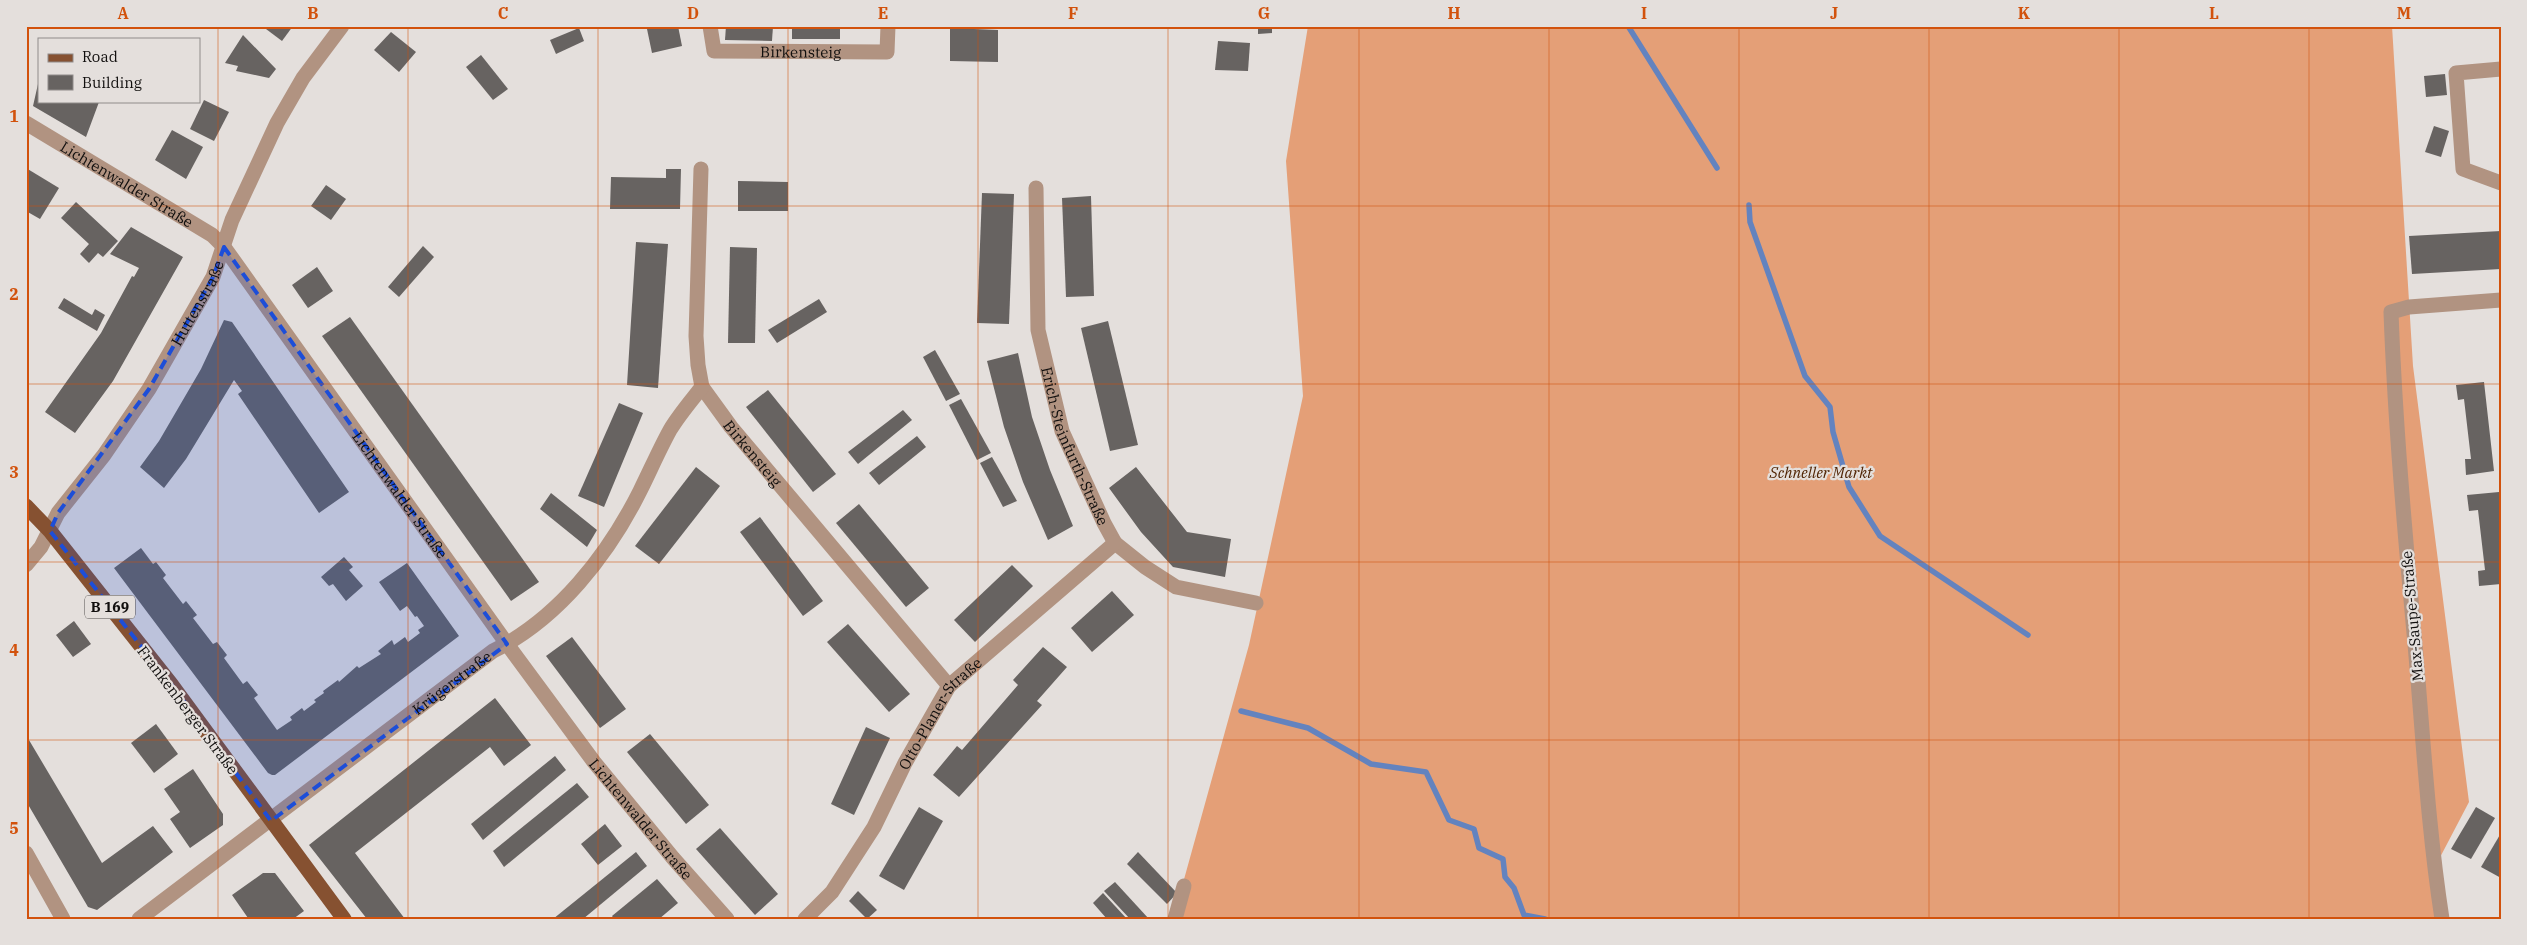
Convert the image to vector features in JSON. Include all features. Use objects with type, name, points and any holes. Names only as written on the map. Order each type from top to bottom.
[{"type":"main road","name":"Frankenberger Straße","points":[[26,506],[50,531],[171,684],[344,919]]},
{"type":"street","name":"Huttenstraße","points":[[26,565],[41,547],[58,513],[104,455],[149,389],[213,277],[232,220],[277,123],[304,78],[342,26]]},
{"type":"street","name":"Birkensteig","points":[[710,26],[714,51],[887,52],[888,26]]},
{"type":"street","points":[[2501,69],[2456,73],[2463,169],[2501,183]]},
{"type":"street","name":"Lichtenwalder Straße","points":[[26,123],[212,235],[224,247],[507,644],[594,762],[673,858],[727,919]]},
{"type":"street","name":"Birkensteig","points":[[701,169],[696,336],[702,387],[731,427],[949,686]]},
{"type":"street","name":"Erich-Steinfurth-Straße","points":[[1036,188],[1038,330],[1062,431],[1115,543],[1145,568],[1176,587],[1256,603]]},
{"type":"street","name":"Max-Saupe-Straße","points":[[2442,919],[2432,856],[2410,599],[2393,378],[2391,312],[2410,307],[2501,300]]},
{"type":"street","name":"Krügerstraße","points":[[139,919],[271,821],[289,804],[493,651],[507,644],[552,610],[596,562],[611,541],[639,492],[671,428],[702,387]]},
{"type":"street","name":"Otto-Planer-Straße","points":[[805,919],[832,892],[874,827],[905,763],[949,686],[1115,543]]},
{"type":"street","points":[[26,853],[31,870],[63,919]]},
{"type":"street","points":[[1176,919],[1184,886]]},
{"type":"highlighted area","points":[[224,247],[507,644],[271,821],[171,684],[50,531],[58,513],[149,389],[213,277]]},
{"type":"green space","name":"Schneller Markt","points":[[1308,26],[2392,26],[2413,366],[2469,802],[2436,865],[2444,919],[1173,919],[1249,645],[1303,396],[1286,161]]},
{"type":"building","points":[[262,26],[293,26],[282,41]]},
{"type":"building","points":[[662,26],[678,26],[682,46],[652,53],[647,29]]},
{"type":"building","points":[[726,26],[773,26],[772,41],[725,40]]},
{"type":"building","points":[[792,26],[840,26],[840,39],[792,39]]},
{"type":"building","points":[[1258,26],[1272,26],[1272,33],[1258,34]]},
{"type":"building","points":[[579,28],[584,41],[556,54],[550,40]]},
{"type":"building","points":[[950,28],[998,30],[998,62],[950,61]]},
{"type":"building","points":[[391,32],[416,52],[399,72],[374,50]]},
{"type":"building","points":[[243,35],[276,69],[269,78],[236,71],[238,66],[225,63]]},
{"type":"building","points":[[1218,41],[1250,43],[1248,71],[1215,70]]},
{"type":"building","points":[[481,55],[508,89],[493,100],[466,67]]},
{"type":"building","points":[[2445,74],[2447,95],[2426,97],[2424,76]]},
{"type":"building","points":[[38,84],[38,102],[99,102],[86,137],[33,106]]},
{"type":"building","points":[[204,100],[229,112],[214,141],[190,129]]},
{"type":"building","points":[[2434,126],[2449,131],[2441,157],[2425,152]]},
{"type":"building","points":[[172,130],[203,147],[186,179],[155,160]]},
{"type":"building","points":[[26,168],[59,188],[40,219],[26,211]]},
{"type":"building","points":[[666,169],[681,169],[680,209],[610,209],[611,177],[666,178]]},
{"type":"building","points":[[738,181],[788,182],[788,211],[738,211]]},
{"type":"building","points":[[326,185],[346,199],[331,220],[311,206]]},
{"type":"building","points":[[982,193],[1014,194],[1009,324],[977,323]]},
{"type":"building","points":[[1091,196],[1094,296],[1066,297],[1062,198]]},
{"type":"building","points":[[76,202],[118,241],[103,257],[98,253],[89,263],[80,254],[89,244],[61,218]]},
{"type":"building","points":[[131,227],[183,257],[113,381],[75,433],[45,412],[101,333],[132,276],[134,277],[139,268],[110,254]]},
{"type":"building","points":[[2501,231],[2501,269],[2412,274],[2409,236]]},
{"type":"building","points":[[636,242],[668,244],[658,388],[627,385]]},
{"type":"building","points":[[423,246],[434,257],[399,297],[388,287]]},
{"type":"building","points":[[730,247],[757,248],[755,343],[728,343]]},
{"type":"building","points":[[317,267],[333,291],[308,308],[292,285]]},
{"type":"building","points":[[64,298],[92,315],[95,309],[105,315],[97,331],[58,308]]},
{"type":"building","points":[[819,299],[827,312],[777,343],[768,330]]},
{"type":"building","points":[[350,317],[539,582],[511,601],[322,336]]},
{"type":"building","points":[[224,320],[232,322],[349,492],[319,513],[238,394],[242,391],[234,380],[186,459],[164,488],[140,467],[159,441],[201,369]]},
{"type":"building","points":[[1108,321],[1138,445],[1110,451],[1081,328]]},
{"type":"building","points":[[935,350],[960,394],[946,401],[923,357]]},
{"type":"building","points":[[1018,353],[1032,417],[1050,470],[1073,526],[1048,540],[1023,482],[1004,427],[987,361]]},
{"type":"building","points":[[2484,382],[2494,471],[2466,475],[2465,459],[2471,459],[2464,399],[2458,400],[2456,385]]},
{"type":"building","points":[[768,390],[836,474],[813,492],[746,407]]},
{"type":"building","points":[[961,399],[991,453],[977,460],[949,405]]},
{"type":"building","points":[[619,403],[643,413],[604,507],[578,496]]},
{"type":"building","points":[[903,410],[912,420],[858,464],[848,452]]},
{"type":"building","points":[[917,436],[926,447],[879,485],[869,473]]},
{"type":"building","points":[[992,457],[1017,501],[1003,507],[980,463]]},
{"type":"building","points":[[696,467],[720,486],[659,564],[635,546]]},
{"type":"building","points":[[1136,467],[1187,532],[1231,539],[1225,577],[1173,567],[1141,532],[1109,488]]},
{"type":"building","points":[[2499,492],[2501,584],[2479,586],[2478,571],[2485,570],[2478,510],[2469,511],[2467,495]]},
{"type":"building","points":[[551,493],[597,530],[587,547],[540,509]]},
{"type":"building","points":[[859,504],[929,588],[906,607],[836,523]]},
{"type":"building","points":[[760,517],[823,601],[803,616],[740,532]]},
{"type":"building","points":[[141,548],[153,564],[156,562],[166,575],[163,578],[183,604],[186,601],[197,615],[193,618],[213,644],[217,642],[227,655],[224,658],[243,684],[247,681],[258,695],[254,698],[277,730],[292,720],[290,717],[302,708],[304,711],[316,702],[314,700],[324,693],[323,691],[338,680],[339,682],[357,666],[359,668],[381,654],[378,651],[392,640],[394,645],[405,637],[408,642],[420,633],[418,630],[424,626],[417,616],[415,617],[407,606],[400,611],[379,582],[407,563],[459,636],[275,775],[272,775],[268,773],[114,568]]},
{"type":"building","points":[[344,557],[353,567],[349,570],[363,586],[346,601],[333,584],[329,586],[321,577]]},
{"type":"building","points":[[1012,565],[1033,586],[975,642],[954,620]]},
{"type":"building","points":[[1112,591],[1134,615],[1092,652],[1071,628]]},
{"type":"building","points":[[74,621],[91,644],[73,657],[56,635]]},
{"type":"building","points":[[848,624],[910,694],[889,712],[827,642]]},
{"type":"building","points":[[572,637],[626,709],[600,728],[546,656]]},
{"type":"building","points":[[1043,647],[1067,667],[1037,701],[1042,705],[959,797],[933,775],[957,746],[962,750],[1018,685],[1013,680]]},
{"type":"building","points":[[495,698],[531,745],[504,766],[490,747],[355,853],[405,919],[367,919],[309,845]]},
{"type":"building","points":[[156,724],[178,754],[154,773],[131,743]]},
{"type":"building","points":[[866,727],[890,738],[854,815],[831,804]]},
{"type":"building","points":[[650,734],[709,805],[686,824],[627,752]]},
{"type":"building","points":[[26,735],[102,863],[153,826],[173,852],[97,910],[88,907],[26,801]]},
{"type":"building","points":[[555,756],[566,770],[483,840],[471,824]]},
{"type":"building","points":[[193,769],[223,814],[223,825],[190,848],[170,819],[180,812],[164,789]]},
{"type":"building","points":[[577,783],[589,797],[504,867],[493,851]]},
{"type":"building","points":[[919,807],[943,821],[904,890],[879,876]]},
{"type":"building","points":[[2476,807],[2495,818],[2471,859],[2451,849]]},
{"type":"building","points":[[605,824],[622,846],[598,865],[581,844]]},
{"type":"building","points":[[720,828],[778,894],[755,915],[696,849]]},
{"type":"building","points":[[2501,833],[2501,878],[2481,867]]},
{"type":"building","points":[[636,852],[647,866],[583,919],[553,919]]},
{"type":"building","points":[[1138,852],[1177,893],[1167,904],[1127,864]]},
{"type":"building","points":[[263,873],[275,873],[304,911],[293,919],[247,919],[232,895]]},
{"type":"building","points":[[657,879],[678,903],[659,919],[614,919],[612,916]]},
{"type":"building","points":[[1115,882],[1149,919],[1130,919],[1104,891]]},
{"type":"building","points":[[858,891],[877,910],[867,919],[849,901]]},
{"type":"building","points":[[1103,893],[1127,919],[1107,919],[1093,903]]},
{"type":"waterway","points":[[1628,26],[1717,168]]},
{"type":"waterway","points":[[1749,205],[1750,222],[1805,376],[1830,407],[1833,432],[1849,487],[1880,536],[2028,635]]},
{"type":"waterway","points":[[1241,711],[1308,728],[1371,764],[1426,772],[1449,820],[1474,829],[1479,848],[1503,859],[1505,877],[1514,888],[1524,915],[1545,919]]}]
